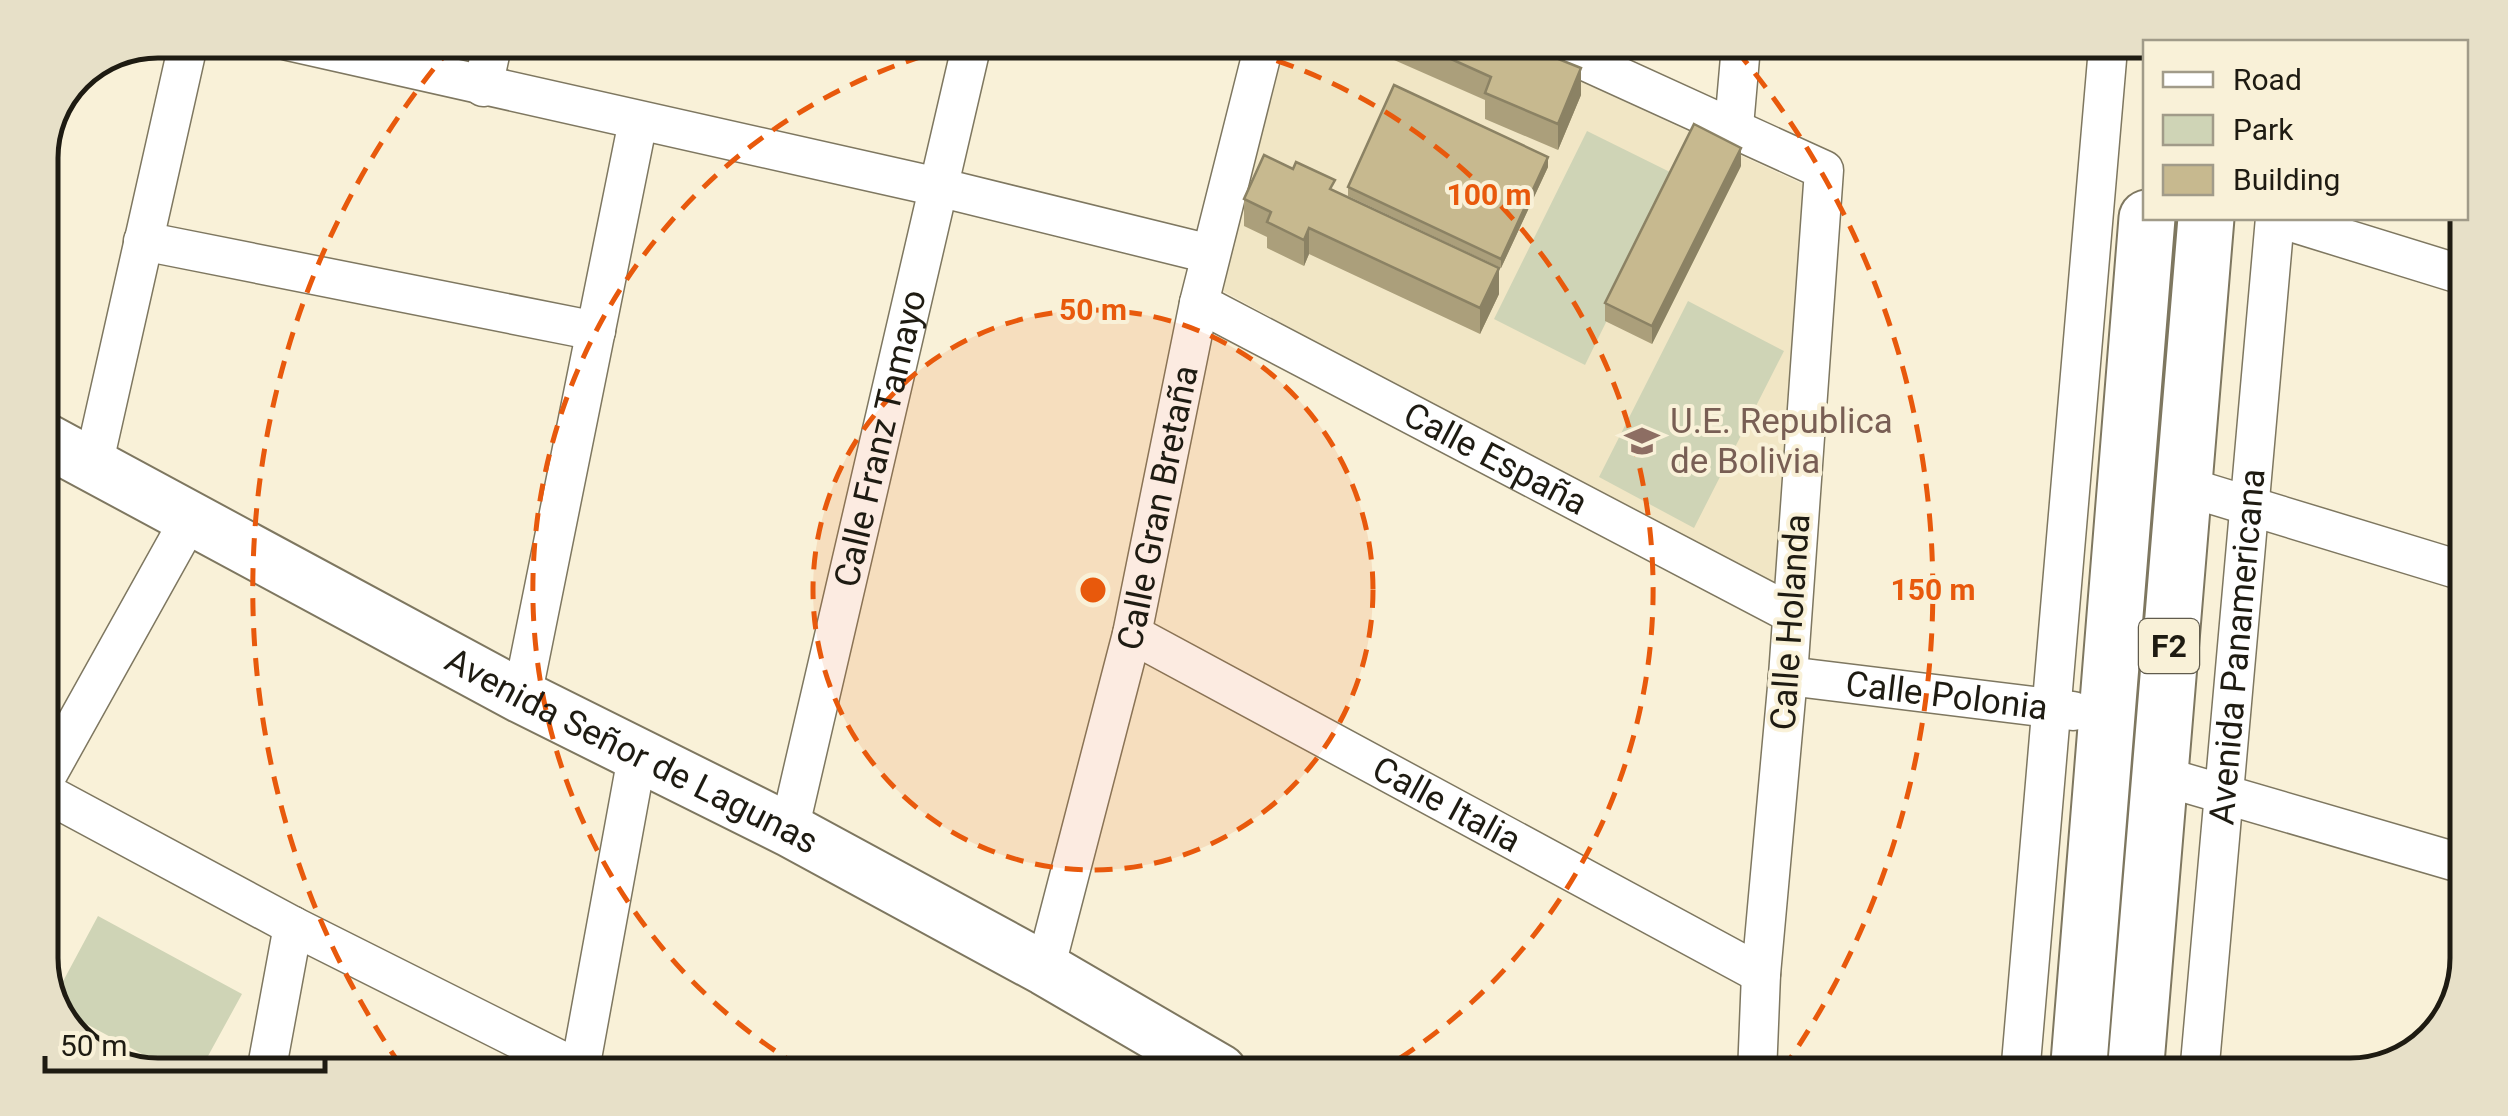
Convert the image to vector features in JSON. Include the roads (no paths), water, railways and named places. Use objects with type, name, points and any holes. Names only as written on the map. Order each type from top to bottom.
[{"type":"highway","name":"F2","points":[[2079,1058],[2147,220]]},
{"type":"highway","name":"Avenida Panamericana","points":[[2136,1058],[2206,220]]},
{"type":"street","points":[[93,466],[186,58]]},
{"type":"street","points":[[364,58],[938,187],[1210,254]]},
{"type":"street","points":[[483,86],[489,58]]},
{"type":"street","name":"Calle Franz Tamayo","points":[[789,830],[968,58]]},
{"type":"street","name":"Calle Gran Bretaña","points":[[1045,969],[1132,634],[1199,303],[1260,58]]},
{"type":"street","points":[[1579,58],[1734,126],[1740,58]]},
{"type":"street","points":[[2021,1058],[2107,58]]},
{"type":"street","points":[[522,698],[638,121]]},
{"type":"street","name":"Calle Holanda","points":[[1734,126],[1824,170],[1758,1058]]},
{"type":"street","name":"Avenida Panamericana","points":[[2200,1058],[2276,220]]},
{"type":"street","points":[[2283,220],[2450,271]]},
{"type":"street","points":[[143,241],[596,331]]},
{"type":"street","name":"Calle España","points":[[1199,303],[1790,613]]},
{"type":"street","name":"Avenida Señor de Lagunas","points":[[58,446],[522,698],[789,830],[1045,969],[1156,1056]]},
{"type":"street","points":[[2184,486],[2450,568]]},
{"type":"street","points":[[58,757],[191,517]]},
{"type":"street","name":"Calle Italia","points":[[1132,634],[1761,974]]},
{"type":"street","name":"Calle Polonia","points":[[1788,676],[2106,714]]},
{"type":"street","points":[[581,1058],[637,757]]},
{"type":"street","points":[[2158,775],[2450,860]]},
{"type":"street","points":[[58,799],[293,926],[557,1058]]},
{"type":"street","points":[[269,1058],[293,926]]},
{"type":"place","name":"U.E. Republica de Bolivia","points":[[1642,441]]}]
